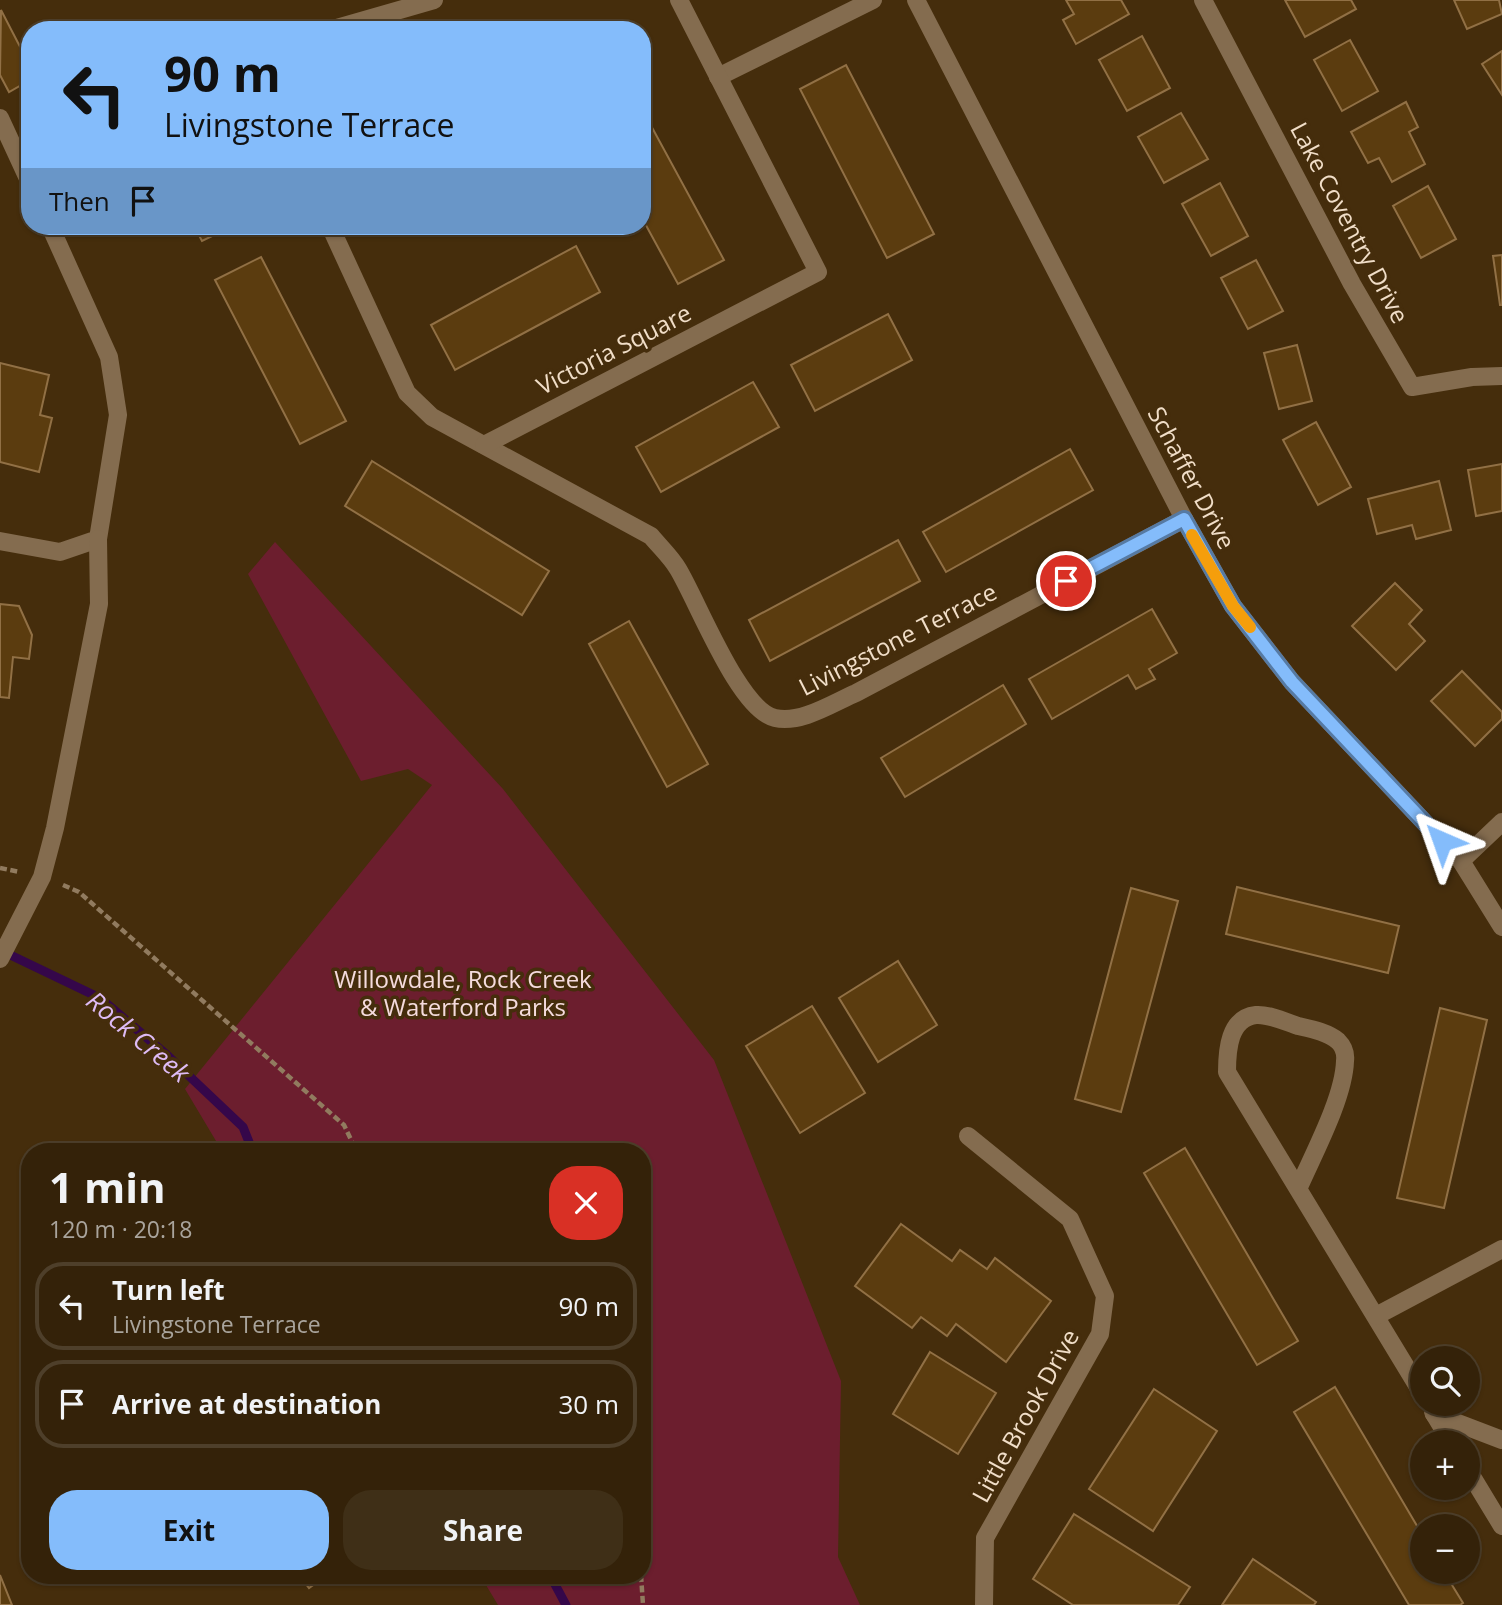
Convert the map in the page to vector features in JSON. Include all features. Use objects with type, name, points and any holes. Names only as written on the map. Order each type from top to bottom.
[{"type":"street","points":[[361,21],[434,0]]},
{"type":"street","name":"Victoria Square","points":[[484,445],[818,272],[679,0]]},
{"type":"street","points":[[718,77],[873,0]]},
{"type":"street","name":"Schaffer Drive","points":[[916,0],[1184,519],[1233,606],[1292,682],[1461,861],[1502,927]]},
{"type":"street","name":"Lake Coventry Drive","points":[[1203,0],[1352,284],[1412,387],[1472,377],[1502,376]]},
{"type":"street","points":[[0,118],[21,164]]},
{"type":"street","points":[[0,959],[41,877],[55,828],[99,604],[98,539],[118,415],[110,357],[54,235]]},
{"type":"street","points":[[334,235],[407,393],[432,417],[484,445]]},
{"type":"street","name":"Livingstone Terrace","points":[[484,445],[650,536],[677,566],[741,691],[758,710],[776,718],[801,717],[856,692],[1184,519]]},
{"type":"street","points":[[0,541],[60,552],[98,539]]},
{"type":"street","points":[[1461,861],[1502,822]]},
{"type":"street","points":[[1299,1187],[1335,1104],[1345,1061],[1344,1048],[1337,1040],[1325,1034],[1258,1014],[1244,1019],[1236,1027],[1227,1055],[1227,1072],[1410,1373]]},
{"type":"street","name":"Little Brook Drive","points":[[968,1136],[1070,1219],[1105,1296],[1100,1334],[985,1538],[984,1605]]},
{"type":"street","points":[[1376,1316],[1502,1249]]},
{"type":"street","points":[[1447,1416],[1502,1440]]},
{"type":"street","points":[[1480,1489],[1502,1525]]},
{"type":"path","points":[[0,869],[27,874]]},
{"type":"path","points":[[56,883],[79,892],[344,1125],[353,1143]]},
{"type":"path","points":[[641,1584],[643,1605]]},
{"type":"green space","name":"Willowdale, Rock Creek & Waterford Parks","points":[[275,542],[503,789],[714,1060],[841,1381],[838,1557],[860,1605],[498,1605],[485,1584],[651,1584],[651,1143],[217,1143],[185,1089],[432,785],[408,769],[361,781],[248,574]]},
{"type":"building","points":[[1066,0],[1121,0],[1129,14],[1076,44],[1063,20],[1074,14]]},
{"type":"building","points":[[1285,0],[1351,0],[1356,9],[1305,37]]},
{"type":"building","points":[[1454,0],[1499,0],[1502,14],[1467,29]]},
{"type":"building","points":[[1,10],[21,49],[21,85],[9,92],[0,75]]},
{"type":"building","points":[[1142,36],[1170,88],[1127,111],[1099,60]]},
{"type":"building","points":[[1350,40],[1378,91],[1342,111],[1314,60]]},
{"type":"building","points":[[1502,51],[1502,95],[1482,64]]},
{"type":"building","points":[[846,65],[934,234],[887,258],[800,89]]},
{"type":"building","points":[[1406,102],[1418,127],[1409,132],[1425,164],[1392,182],[1379,158],[1368,163],[1351,132]]},
{"type":"building","points":[[1181,113],[1208,159],[1164,183],[1138,137]]},
{"type":"building","points":[[651,126],[724,260],[678,284],[651,234]]},
{"type":"building","points":[[1220,183],[1248,236],[1211,256],[1182,204]]},
{"type":"building","points":[[1428,186],[1456,239],[1421,258],[1393,206]]},
{"type":"building","points":[[199,235],[214,235],[202,241]]},
{"type":"building","points":[[576,246],[600,292],[455,370],[431,325]]},
{"type":"building","points":[[1502,255],[1502,305],[1500,305],[1493,256]]},
{"type":"building","points":[[261,257],[346,421],[300,444],[215,280]]},
{"type":"building","points":[[1256,260],[1283,311],[1248,329],[1221,278]]},
{"type":"building","points":[[888,314],[912,360],[815,411],[791,365]]},
{"type":"building","points":[[1297,345],[1312,401],[1279,409],[1264,353]]},
{"type":"building","points":[[0,363],[49,375],[40,415],[52,418],[39,472],[0,462]]},
{"type":"building","points":[[753,382],[779,427],[661,492],[636,447]]},
{"type":"building","points":[[1316,422],[1351,487],[1318,505],[1283,440]]},
{"type":"building","points":[[1070,449],[1093,490],[946,572],[923,532]]},
{"type":"building","points":[[372,461],[549,571],[522,615],[345,506]]},
{"type":"building","points":[[1502,464],[1502,511],[1476,516],[1468,470]]},
{"type":"building","points":[[1439,481],[1451,530],[1416,539],[1412,525],[1377,534],[1368,499]]},
{"type":"building","points":[[898,540],[920,581],[770,661],[749,620]]},
{"type":"building","points":[[1395,583],[1422,610],[1409,624],[1425,641],[1396,670],[1352,626]]},
{"type":"building","points":[[0,604],[19,606],[32,635],[29,659],[13,657],[9,698],[0,697]]},
{"type":"building","points":[[1152,609],[1177,653],[1149,669],[1155,679],[1136,689],[1128,675],[1052,719],[1029,679]]},
{"type":"building","points":[[629,621],[708,764],[667,787],[589,644]]},
{"type":"building","points":[[1462,671],[1502,712],[1502,719],[1475,746],[1431,701]]},
{"type":"building","points":[[1003,685],[1026,724],[905,797],[881,758]]},
{"type":"building","points":[[1237,887],[1399,926],[1388,973],[1226,934]]},
{"type":"building","points":[[1131,888],[1178,901],[1121,1112],[1075,1099]]},
{"type":"building","points":[[898,961],[937,1025],[878,1062],[839,998]]},
{"type":"building","points":[[812,1006],[865,1093],[800,1133],[746,1046]]},
{"type":"building","points":[[1440,1008],[1487,1020],[1444,1208],[1397,1198]]},
{"type":"building","points":[[1185,1148],[1298,1341],[1257,1365],[1144,1173]]},
{"type":"building","points":[[901,1224],[952,1261],[960,1250],[987,1269],[995,1258],[1051,1301],[1006,1362],[956,1324],[947,1336],[921,1317],[912,1328],[855,1286]]},
{"type":"building","points":[[930,1352],[996,1393],[958,1454],[893,1414]]},
{"type":"building","points":[[1335,1387],[1410,1514],[1410,1584],[1451,1584],[1463,1603],[1409,1605],[1294,1412]]},
{"type":"building","points":[[1154,1389],[1217,1431],[1153,1531],[1089,1489]]},
{"type":"building","points":[[1074,1514],[1190,1587],[1178,1605],[1073,1605],[1033,1579]]},
{"type":"building","points":[[1253,1559],[1316,1602],[1314,1605],[1222,1605]]},
{"type":"building","points":[[0,1575],[12,1605],[0,1605]]},
{"type":"waterway","name":"Rock Creek","points":[[2,951],[100,998],[167,1055],[243,1127],[249,1143]]},
{"type":"waterway","name":"Rock Creek","points":[[555,1584],[566,1605]]},
{"type":"slow traffic","points":[[1192,535],[1233,606],[1250,627]]},
{"type":"route","points":[[1066,581],[1184,519],[1233,606],[1292,682],[1442,841]]}]
